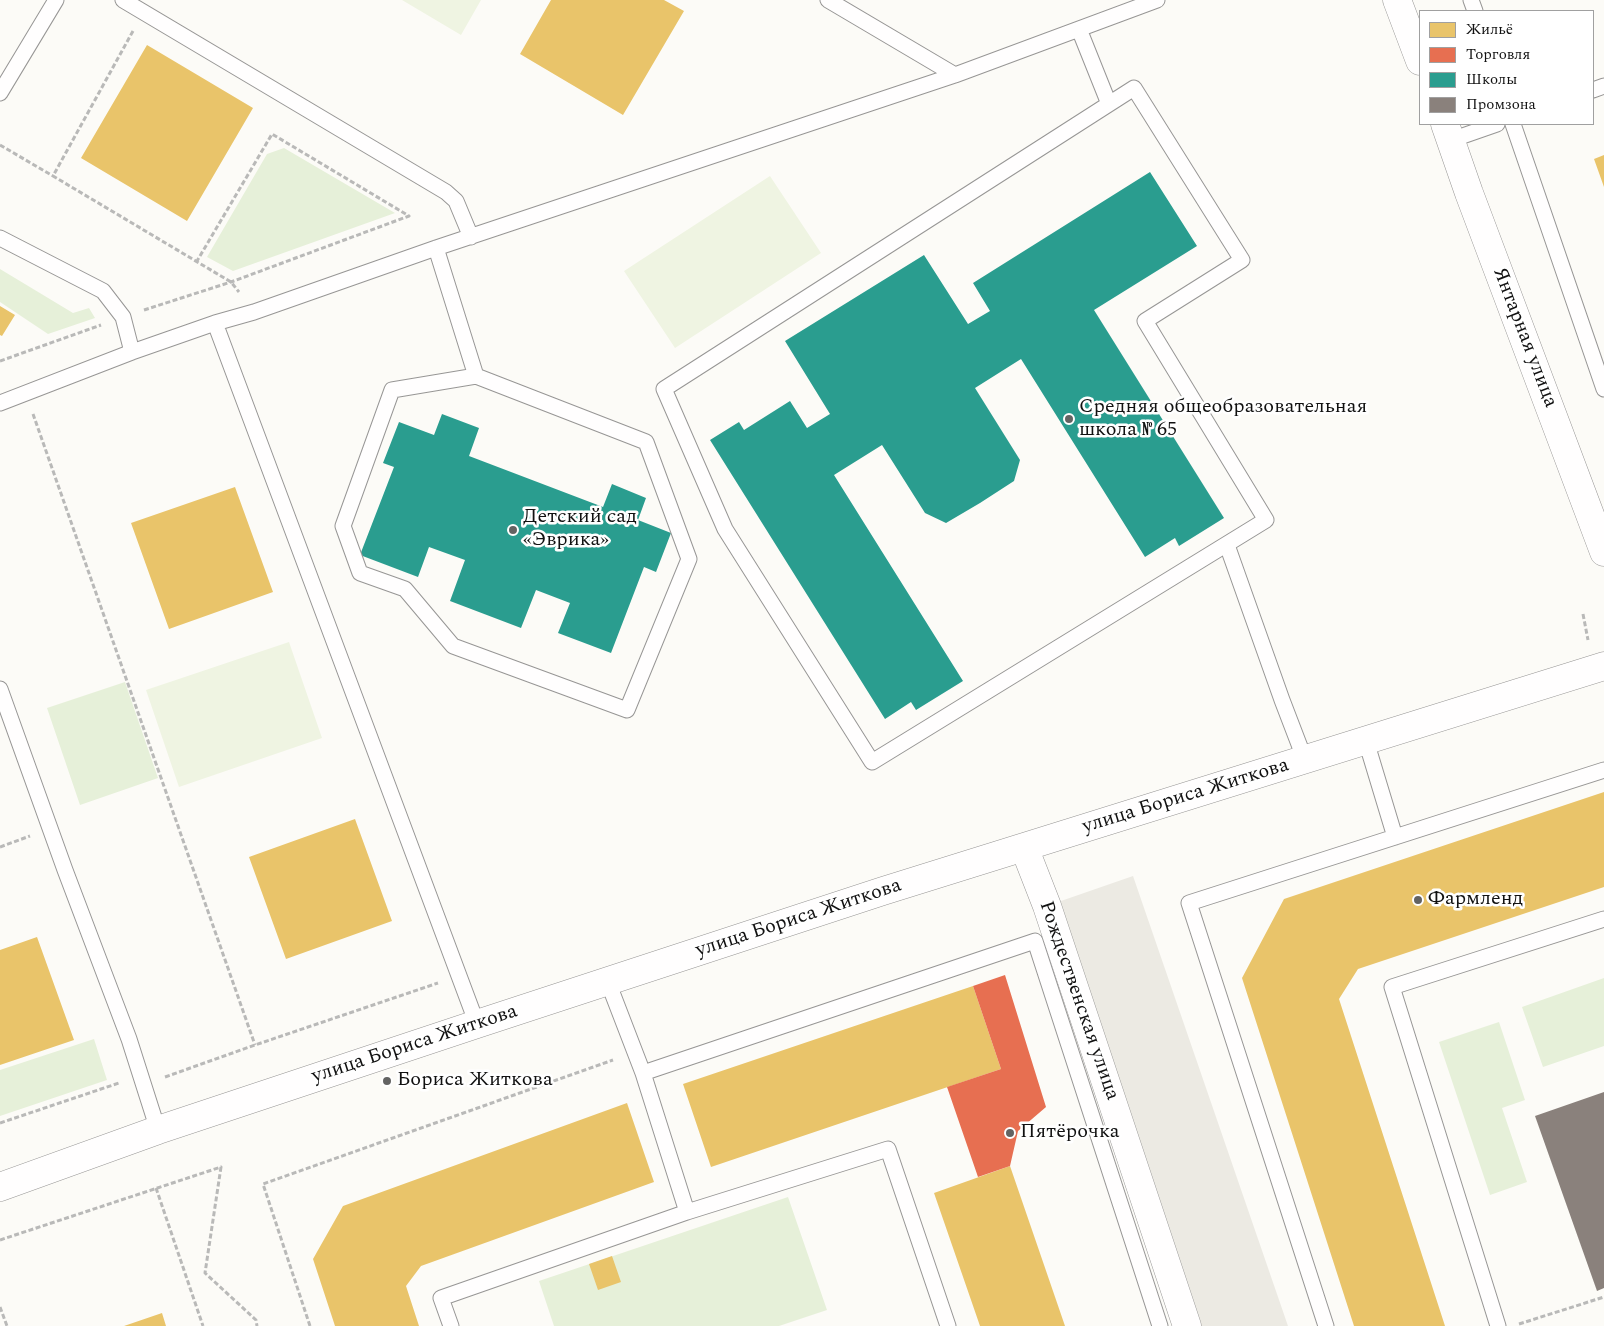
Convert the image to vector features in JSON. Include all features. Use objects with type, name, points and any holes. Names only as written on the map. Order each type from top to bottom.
[{"type":"street","points":[[1397,0],[1419,58]]},
{"type":"street","name":"Янтарная улица","points":[[1448,132],[1472,202],[1604,552]]},
{"type":"street","name":"улица Бориса Житкова","points":[[0,1187],[158,1130],[884,891],[1604,666]]},
{"type":"street","name":"Рождественская улица","points":[[1024,847],[1047,906],[1187,1326]]},
{"type":"lane","points":[[0,93],[56,0]]},
{"type":"lane","points":[[123,0],[446,192],[456,201],[471,237]]},
{"type":"lane","points":[[828,0],[955,75]]},
{"type":"lane","points":[[0,403],[132,352],[215,323],[254,312],[436,248],[955,75],[1157,0]]},
{"type":"lane","points":[[1079,29],[1109,104]]},
{"type":"lane","points":[[1134,88],[1242,260],[1144,321],[1266,520],[872,762],[725,529],[664,389],[1109,104],[1134,88]]},
{"type":"lane","points":[[1448,132],[1491,125]]},
{"type":"lane","points":[[1514,125],[1604,389]]},
{"type":"lane","points":[[0,238],[103,291],[123,317],[132,352]]},
{"type":"lane","points":[[436,248],[476,376]]},
{"type":"lane","points":[[215,323],[477,1024]]},
{"type":"lane","points":[[476,376],[646,442],[689,558],[627,710],[453,646],[406,589],[360,573],[343,526],[392,390],[476,376]]},
{"type":"lane","points":[[1227,545],[1305,760]]},
{"type":"lane","points":[[0,689],[128,1039],[158,1130]]},
{"type":"lane","points":[[1366,741],[1395,837]]},
{"type":"lane","points":[[1326,1326],[1189,903],[1604,770]]},
{"type":"lane","points":[[1498,1326],[1392,987],[1604,919]]},
{"type":"lane","points":[[643,1073],[1035,941],[1160,1326]]},
{"type":"lane","points":[[608,982],[643,1073],[687,1212]]},
{"type":"lane","points":[[451,1326],[441,1298],[687,1212],[888,1149],[948,1326]]},
{"type":"path","points":[[53,176],[144,12]]},
{"type":"path","points":[[0,361],[123,317],[231,282],[409,216],[272,134],[197,261]]},
{"type":"path","points":[[0,145],[231,282],[254,312]]},
{"type":"path","points":[[32,410],[255,1045]]},
{"type":"path","points":[[0,847],[35,834]]},
{"type":"path","points":[[0,1123],[123,1082],[126,1090],[143,1085],[440,982]]},
{"type":"path","points":[[310,1326],[262,1184],[635,1052]]},
{"type":"path","points":[[0,1240],[221,1167],[205,1273],[256,1320],[257,1326]]},
{"type":"path","points":[[156,1188],[203,1326]]},
{"type":"path","points":[[1514,1326],[1604,1296]]},
{"type":"path","points":[[0,1307],[7,1326]]},
{"type":"green space","points":[[402,0],[481,0],[461,35]]},
{"type":"green space","points":[[284,148],[395,213],[233,271],[207,257],[267,154]]},
{"type":"green space","points":[[770,176],[821,253],[675,348],[624,271]]},
{"type":"green space","points":[[0,269],[73,313],[89,308],[95,318],[48,334],[0,302]]},
{"type":"green space","points":[[289,642],[322,738],[179,787],[146,690]]},
{"type":"green space","points":[[125,682],[158,778],[80,805],[47,708]]},
{"type":"green space","points":[[1604,978],[1604,1046],[1543,1067],[1522,1007]]},
{"type":"green space","points":[[1499,1022],[1525,1100],[1502,1108],[1527,1182],[1490,1195],[1439,1042]]},
{"type":"green space","points":[[94,1039],[107,1080],[0,1116],[0,1070]]},
{"type":"green space","points":[[788,1197],[827,1310],[779,1326],[554,1326],[539,1281]]},
{"type":"shaded area","points":[[1133,876],[1288,1326],[1178,1326],[1035,910]]},
{"type":"building: Жильё","points":[[551,0],[664,0],[684,11],[623,115],[520,54]]},
{"type":"building: Жильё","points":[[147,45],[253,108],[187,221],[81,158]]},
{"type":"building: Жильё","points":[[1604,155],[1604,187],[1594,159]]},
{"type":"building: Жильё","points":[[0,306],[15,315],[2,336],[0,335]]},
{"type":"building: Жильё","points":[[235,487],[273,592],[169,629],[131,523]]},
{"type":"building: Жильё","points":[[1604,792],[1604,887],[1358,969],[1339,999],[1445,1326],[1354,1326],[1242,978],[1284,899]]},
{"type":"building: Жильё","points":[[355,819],[392,921],[286,959],[249,857]]},
{"type":"building: Жильё","points":[[37,937],[74,1040],[0,1065],[0,950]]},
{"type":"building: Жильё","points":[[973,986],[1001,1069],[711,1167],[683,1084]]},
{"type":"building: Жильё","points":[[627,1103],[654,1182],[421,1266],[406,1286],[419,1326],[335,1326],[313,1259],[343,1206]]},
{"type":"building: Жильё","points":[[1010,1166],[1065,1326],[980,1326],[934,1193]]},
{"type":"building: Жильё","points":[[612,1256],[621,1282],[598,1290],[589,1264]]},
{"type":"building: Жильё","points":[[162,1313],[166,1326],[124,1326]]},
{"type":"building: Торговля","points":[[1005,975],[1046,1107],[1018,1131],[1010,1166],[978,1177],[947,1087],[1001,1069],[973,986]]},
{"type":"building: Школы","points":[[1150,172],[1197,246],[1094,310],[1224,518],[1179,546],[1175,538],[1145,557],[1021,359],[975,388],[1020,460],[1014,481],[980,503],[946,523],[925,513],[882,445],[834,475],[963,681],[916,710],[911,702],[885,719],[710,440],[739,422],[744,430],[790,401],[807,428],[830,414],[785,341],[924,255],[968,324],[990,311],[973,283]]},
{"type":"building: Школы","points":[[442,414],[479,428],[469,456],[603,507],[612,484],[646,498],[638,520],[671,533],[656,572],[644,567],[611,653],[558,633],[570,603],[536,590],[521,628],[450,601],[465,560],[429,547],[418,577],[360,555],[394,467],[383,463],[399,422],[434,435]]},
{"type":"building: Промзона","points":[[1604,1092],[1604,1288],[1597,1291],[1535,1116]]},
{"type":"place","name":"Средняя общеобразовательная школа № 65","points":[[1069,419]]},
{"type":"place","name":"Детский сад «Эврика»","points":[[513,530]]},
{"type":"place","name":"Фармленд","points":[[1418,900]]},
{"type":"place","name":"Бориса Житкова","points":[[387,1081]]},
{"type":"place","name":"Пятёрочка","points":[[1010,1133]]}]
